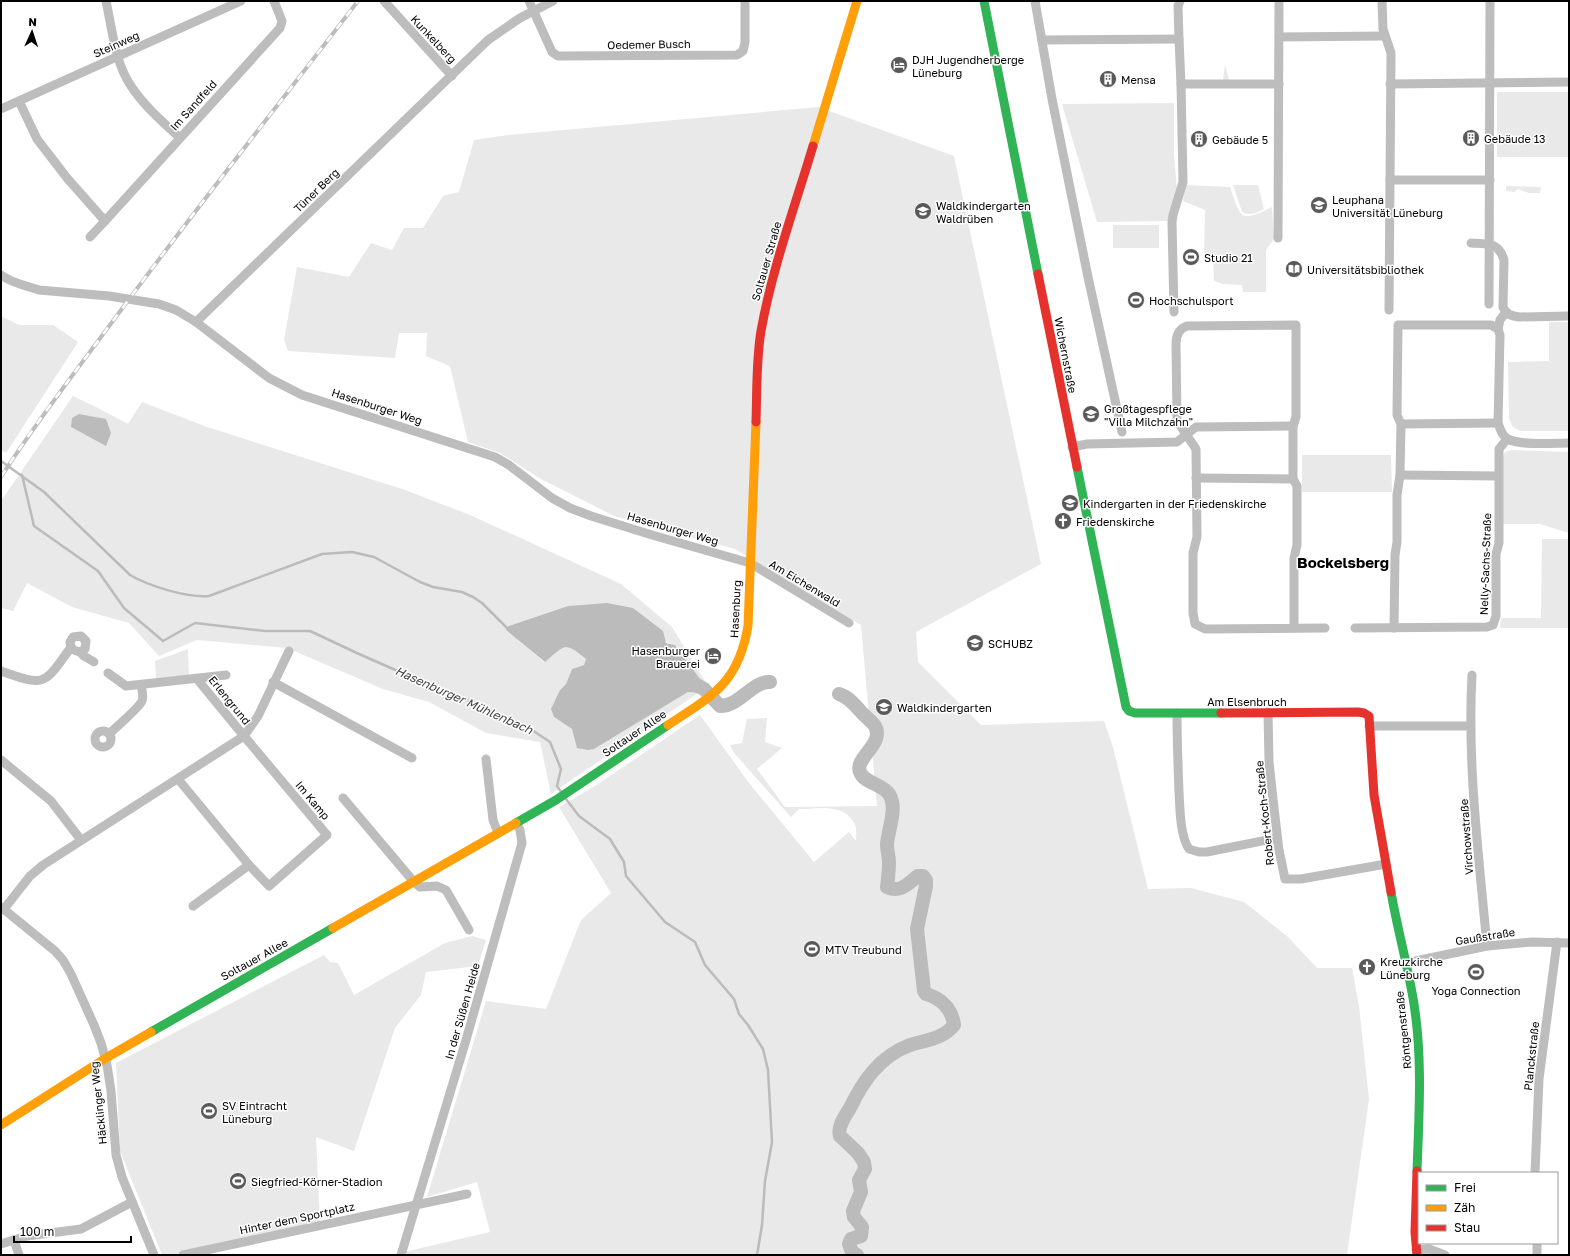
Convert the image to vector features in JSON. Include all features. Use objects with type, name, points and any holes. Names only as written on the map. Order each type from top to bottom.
[{"type":"street","points":[[106,1],[118,56],[131,86],[153,112],[180,138]]},
{"type":"street","name":"Steinweg","points":[[1,109],[241,1]]},
{"type":"street","name":"Im Sandfeld","points":[[90,237],[280,28],[282,21],[274,1]]},
{"type":"street","name":"Kunkelberg","points":[[384,1],[452,76]]},
{"type":"street","name":"Oedemer Busch","points":[[529,1],[552,52],[558,56],[737,55],[743,51],[745,42],[744,1]]},
{"type":"street","name":"Tüner Berg","points":[[196,322],[488,40],[507,26],[553,1]]},
{"type":"street","name":"Soltauer Straße","points":[[750,563],[758,362],[765,310],[857,1]]},
{"type":"street","name":"Wichernstraße","points":[[984,1],[1120,685],[1126,707],[1129,711]]},
{"type":"street","points":[[1035,1],[1052,99],[1077,224],[1122,432]]},
{"type":"street","points":[[1174,312],[1172,222],[1183,182],[1178,6],[1180,1]]},
{"type":"street","points":[[1278,238],[1279,1]]},
{"type":"street","points":[[1382,1],[1383,29],[1390,53],[1389,310]]},
{"type":"street","points":[[1490,1],[1490,304]]},
{"type":"street","points":[[1279,36],[1385,36]]},
{"type":"street","points":[[1042,40],[1179,39]]},
{"type":"street","points":[[1390,84],[1569,82]]},
{"type":"street","points":[[1181,84],[1279,84]]},
{"type":"street","points":[[19,101],[37,139],[67,178],[105,221]]},
{"type":"street","points":[[1390,180],[1490,180]]},
{"type":"street","points":[[1471,243],[1490,244],[1497,247],[1502,253],[1504,260],[1503,306],[1506,312],[1512,316],[1519,317],[1569,316]]},
{"type":"street","name":"Hasenburger Weg","points":[[1,275],[23,285],[39,290],[109,296],[159,304],[176,310],[196,322],[269,378],[302,395],[495,457],[509,465],[552,498],[570,508],[591,516],[750,563]]},
{"type":"street","points":[[1506,312],[1500,320],[1498,329],[1500,335],[1498,423],[1502,433],[1507,439],[1522,443],[1569,443]]},
{"type":"street","points":[[1294,627],[1294,558],[1297,545],[1297,486],[1293,479],[1293,426],[1296,417],[1296,325],[1187,326],[1181,328],[1176,342],[1177,420],[1196,449],[1197,537],[1193,553],[1193,613],[1195,624],[1205,629],[1294,627],[1325,628]]},
{"type":"street","points":[[1394,628],[1395,555],[1397,542],[1401,424],[1397,415],[1398,325],[1491,325],[1498,329]]},
{"type":"street","points":[[1401,424],[1498,423]]},
{"type":"street","points":[[1072,447],[1087,444],[1177,442],[1196,427],[1293,426]]},
{"type":"street","name":"Nelly-Sachs-Straße","points":[[1355,628],[1487,627],[1493,625],[1496,616],[1499,449],[1507,439]]},
{"type":"street","points":[[1400,475],[1498,476]]},
{"type":"street","points":[[1196,478],[1293,479]]},
{"type":"street","name":"Am Eichenwald","points":[[750,563],[849,623]]},
{"type":"street","name":"Hasenburg","points":[[713,694],[724,685],[733,673],[740,660],[745,644],[748,626],[750,563]]},
{"type":"street","points":[[1,671],[26,680],[40,681],[46,679],[52,674],[71,647],[70,642],[73,637],[81,636],[85,639],[87,644],[85,649],[80,652]]},
{"type":"street","points":[[71,647],[94,662]]},
{"type":"street","points":[[2,908],[30,876],[43,865],[244,736],[258,716],[289,651]]},
{"type":"street","name":"Erlengrund","points":[[108,673],[126,686],[226,675]]},
{"type":"street","name":"Virchowstraße","points":[[1472,675],[1470,726],[1487,946]]},
{"type":"street","name":"Erlengrund","points":[[198,679],[244,736]]},
{"type":"street","points":[[273,682],[412,758]]},
{"type":"street","points":[[109,734],[121,724],[142,701],[143,692],[141,685]]},
{"type":"street","name":"Soltauer Allee","points":[[1,1125],[106,1058],[556,800],[713,694]]},
{"type":"street","name":"Am Elsenbruch","points":[[1129,711],[1135,713],[1364,713]]},
{"type":"street","name":"Robert-Koch-Straße","points":[[1268,712],[1269,762],[1277,838],[1283,874],[1286,880],[1301,879],[1386,864]]},
{"type":"street","points":[[1177,713],[1177,768],[1180,804],[1183,833],[1189,849],[1198,852],[1206,852],[1277,838]]},
{"type":"street","name":"Röntgenstraße","points":[[1364,713],[1369,716],[1374,796],[1392,900],[1413,1000],[1420,1073],[1415,1232],[1416,1253]]},
{"type":"street","points":[[1369,726],[1470,726]]},
{"type":"street","name":"Im Kamp","points":[[178,779],[269,886],[327,835],[244,736]]},
{"type":"street","points":[[486,759],[493,820],[498,833]]},
{"type":"street","points":[[1,760],[51,801],[81,840]]},
{"type":"street","points":[[343,798],[414,882],[420,887],[437,886],[446,890],[469,930]]},
{"type":"street","name":"In der Süßen Heide","points":[[401,1255],[466,1040],[522,843],[520,830],[516,823]]},
{"type":"street","points":[[193,906],[250,865]]},
{"type":"street","name":"Häcklinger Weg","points":[[2,908],[55,951],[63,960],[94,1025],[106,1058],[111,1091],[116,1155],[132,1202],[154,1255]]},
{"type":"street","name":"Gaußstraße","points":[[1406,963],[1487,946],[1532,942],[1569,943]]},
{"type":"street","name":"Planckstraße","points":[[1535,1172],[1539,1079],[1556,942]]},
{"type":"street","points":[[416,1205],[467,1194]]},
{"type":"street","points":[[1,1244],[27,1236],[81,1229],[132,1202]]},
{"type":"street","name":"Hinter dem Sportplatz","points":[[183,1255],[416,1205]]},
{"type":"street","points":[[14,1240],[19,1255]]},
{"type":"street","points":[[1537,1244],[1537,1255]]},
{"type":"street","points":[[1416,1253],[1429,1250],[1445,1255]]},
{"type":"shaded area","points":[[1225,65],[1229,79],[1228,82],[1225,82],[1223,79]]},
{"type":"shaded area","points":[[1497,92],[1569,92],[1569,157],[1497,157]]},
{"type":"shaded area","points":[[1174,103],[1174,155],[1177,190],[1170,221],[1097,222],[1062,104]]},
{"type":"shaded area","points":[[818,107],[954,156],[1041,564],[916,632],[918,662],[981,725],[1104,721],[1113,747],[1148,889],[1191,888],[1244,902],[1288,937],[1317,968],[1352,968],[1359,1006],[1369,1099],[1347,1255],[391,1255],[490,1232],[477,1182],[427,1197],[486,1001],[546,1009],[581,920],[611,893],[559,807],[595,786],[700,715],[749,783],[814,862],[849,832],[856,841],[855,825],[851,818],[838,810],[823,808],[799,809],[791,817],[734,753],[730,745],[742,743],[747,719],[767,718],[765,742],[782,748],[757,769],[785,807],[877,806],[861,625],[735,549],[614,516],[541,479],[500,453],[468,442],[450,366],[426,356],[427,333],[399,333],[395,358],[288,351],[284,340],[297,267],[349,277],[371,243],[392,250],[404,228],[423,228],[443,196],[459,192],[474,140],[508,135]]},
{"type":"shaded area","points":[[1185,185],[1230,187],[1237,206],[1243,215],[1253,215],[1272,207],[1274,239],[1266,250],[1266,292],[1243,292],[1242,285],[1223,284],[1214,281],[1213,258],[1204,257],[1205,210],[1183,201]]},
{"type":"shaded area","points":[[1233,185],[1258,185],[1264,209],[1251,214],[1242,212]]},
{"type":"shaded area","points":[[1506,186],[1541,187],[1540,193],[1529,193],[1518,189],[1514,192],[1506,191]]},
{"type":"shaded area","points":[[1113,225],[1159,225],[1159,248],[1113,248]]},
{"type":"shaded area","points":[[1,316],[19,325],[53,325],[78,342],[6,453],[1,450]]},
{"type":"shaded area","points":[[1549,322],[1569,322],[1569,431],[1520,431],[1512,426],[1509,418],[1508,362],[1549,361]]},
{"type":"shaded area","points":[[73,396],[128,424],[142,402],[207,427],[405,490],[470,515],[621,584],[672,627],[708,686],[706,687],[675,645],[568,606],[506,627],[506,630],[544,662],[565,647],[573,649],[586,659],[584,665],[572,669],[566,684],[560,690],[554,717],[572,729],[594,749],[688,692],[698,693],[551,794],[540,742],[486,733],[429,702],[383,689],[287,648],[197,640],[159,656],[129,623],[72,607],[27,583],[13,611],[1,608],[1,501]]},
{"type":"shaded area","points":[[79,414],[106,419],[111,433],[106,446],[71,427],[72,418]]},
{"type":"shaded area","points":[[1512,450],[1569,452],[1569,533],[1540,524],[1502,524],[1502,459],[1505,452]]},
{"type":"shaded area","points":[[1302,455],[1391,455],[1392,492],[1302,492]]},
{"type":"shaded area","points":[[1542,539],[1569,539],[1568,628],[1500,628],[1501,618],[1541,618]]},
{"type":"shaded area","points":[[607,603],[633,608],[663,631],[666,643],[675,645],[706,687],[698,693],[688,692],[594,749],[588,750],[577,748],[572,729],[554,717],[551,709],[560,690],[566,684],[572,669],[584,665],[586,659],[573,649],[565,647],[545,662],[506,630],[506,627],[568,606]]},
{"type":"shaded area","points":[[188,649],[189,675],[156,678],[155,661]]},
{"type":"shaded area","name":"SV Eintracht Lüneburg","points":[[472,936],[486,940],[478,966],[426,972],[421,995],[395,1028],[354,1151],[316,1137],[320,1223],[172,1255],[162,1255],[120,1151],[116,1063],[324,955],[330,962],[338,963],[354,995],[445,943]]},
{"type":"waterway","name":"Hasenburger Mühlenbach","points":[[1,461],[44,492],[130,575],[158,587],[190,595],[209,596],[322,554],[352,552],[374,557],[420,582],[433,587],[462,592],[473,597],[482,603],[506,627]]},
{"type":"waterway","name":"Hasenburger Mühlenbach","points":[[22,475],[34,526],[98,571],[124,608],[163,641],[195,623],[265,631],[310,631],[416,679],[448,696],[471,701],[529,728],[550,742],[561,769],[557,786],[562,793]]},
{"type":"waterway","name":"Hasenburger Mühlenbach","points":[[687,680],[704,689],[720,706],[734,702],[757,685],[770,682]]},
{"type":"waterway","name":"Hasenburger Mühlenbach","points":[[839,694],[852,702],[875,726],[877,733],[876,739],[861,761],[859,767],[860,772],[865,779],[882,788],[892,799],[893,812],[887,844],[889,863],[887,887],[892,889],[904,887],[918,876],[923,876],[926,880],[917,929],[924,991],[926,994],[936,998],[945,1005],[951,1014],[954,1025],[950,1030],[939,1036],[899,1050],[881,1063],[861,1088],[842,1122],[839,1133],[840,1136],[858,1153],[864,1162],[865,1169],[859,1180],[861,1192],[853,1211],[854,1217],[862,1227],[861,1236],[851,1239],[849,1244],[852,1252],[857,1255]]},
{"type":"waterway","name":"Hasenburger Mühlenbach","points":[[566,799],[579,816],[610,839],[624,862],[626,876],[665,922],[695,942],[705,965],[734,999],[739,1014],[748,1025],[763,1049],[768,1070],[772,1142],[765,1181],[762,1225],[757,1255]]},
{"type":"railway","points":[[1,477],[44,413],[150,271],[358,1]]},
{"type":"traffic: fast","points":[[984,1],[1038,274]]},
{"type":"traffic: fast","points":[[1077,467],[1126,707],[1129,711],[1135,713],[1221,713]]},
{"type":"traffic: fast","points":[[516,823],[556,800],[668,725]]},
{"type":"traffic: fast","points":[[1391,892],[1411,985],[1416,1019],[1420,1084],[1417,1171]]},
{"type":"traffic: fast","points":[[151,1032],[333,928]]},
{"type":"traffic: slow","points":[[813,146],[857,1]]},
{"type":"traffic: slow","points":[[668,725],[698,705],[721,686],[738,662],[744,646],[748,626],[756,422]]},
{"type":"traffic: slow","points":[[333,928],[516,823]]},
{"type":"traffic: slow","points":[[1,1125],[106,1058],[151,1032]]},
{"type":"traffic: jam","points":[[756,422],[758,354],[761,331],[771,284],[813,146]]},
{"type":"traffic: jam","points":[[1038,274],[1077,467]]},
{"type":"traffic: jam","points":[[1221,713],[1358,712],[1369,716],[1374,795],[1391,892]]},
{"type":"traffic: jam","points":[[1417,1171],[1415,1232],[1417,1255]]},
{"type":"place","name":"DJH Jugendherberge Lüneburg","points":[[899,65]]},
{"type":"place","name":"Mensa","points":[[1108,79]]},
{"type":"place","name":"Gebäude 13","points":[[1471,138]]},
{"type":"place","name":"Gebäude 5","points":[[1199,139]]},
{"type":"place","name":"Leuphana Universität Lüneburg","points":[[1319,205]]},
{"type":"place","name":"Waldkindergarten Waldrüben","points":[[923,211]]},
{"type":"place","name":"Studio 21","points":[[1191,257]]},
{"type":"place","name":"Universitätsbibliothek","points":[[1294,269]]},
{"type":"place","name":"Hochschulsport","points":[[1136,300]]},
{"type":"place","name":"Großtagespflege \"Villa Milchzahn\"","points":[[1091,414]]},
{"type":"place","name":"Kindergarten in der Friedenskirche","points":[[1070,503]]},
{"type":"place","name":"Friedenskirche","points":[[1063,521]]},
{"type":"place","name":"SCHUBZ","points":[[975,643]]},
{"type":"place","name":"Hasenburger Brauerei","points":[[713,656]]},
{"type":"place","name":"Waldkindergarten","points":[[884,707]]},
{"type":"place","name":"MTV Treubund","points":[[812,949]]},
{"type":"place","name":"Kreuzkirche Lüneburg","points":[[1367,967]]},
{"type":"place","name":"Yoga Connection","points":[[1476,972]]},
{"type":"place","name":"SV Eintracht Lüneburg","points":[[209,1111]]},
{"type":"place","name":"Siegfried-Körner-Stadion","points":[[238,1181]]},
{"type":"district","name":"Bockelsberg","points":[[1343,562]]}]
